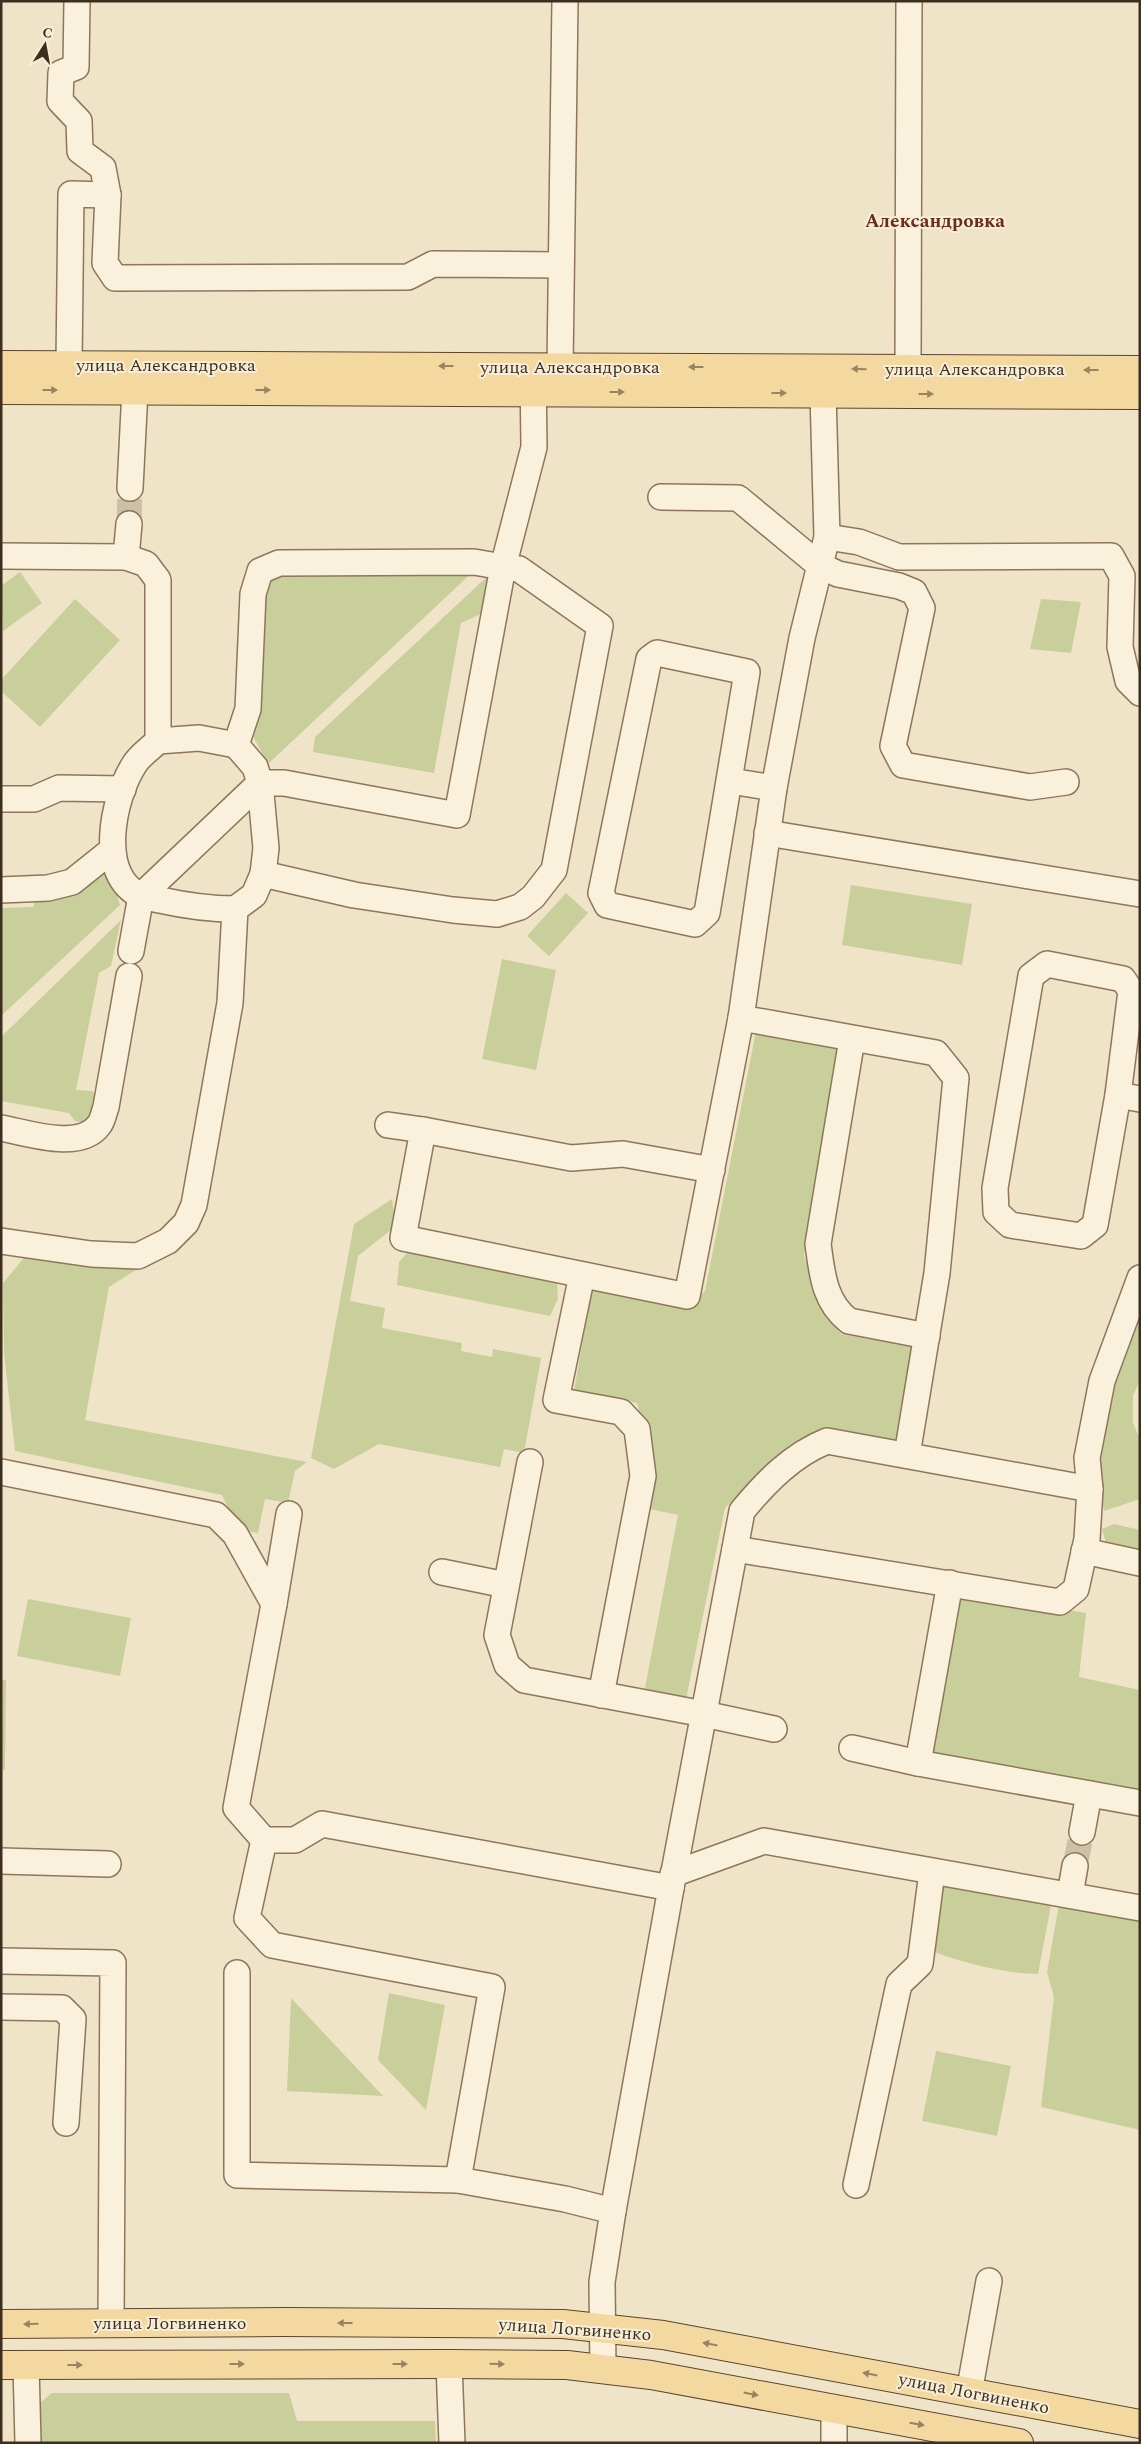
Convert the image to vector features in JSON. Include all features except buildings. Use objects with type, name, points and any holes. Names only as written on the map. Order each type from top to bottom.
[{"type":"main road","name":"улица Александровка","points":[[1,365],[69,365],[533,379],[823,393],[1140,395]]},
{"type":"main road","name":"улица Александровка","points":[[1,390],[136,390],[533,379],[560,366],[1140,370]]},
{"type":"main road","name":"улица Логвиненко","points":[[1,2324],[454,2323],[563,2324],[601,2327],[663,2335],[1140,2424]]},
{"type":"main road","name":"улица Логвиненко","points":[[14,2365],[567,2365],[651,2375],[1019,2443]]},
{"type":"lane","points":[[77,1],[76,67],[61,73],[60,101],[79,121],[80,151],[103,168],[108,194],[105,263],[115,278],[408,276],[433,264],[560,265]]},
{"type":"lane","points":[[560,366],[565,1]]},
{"type":"lane","points":[[908,369],[909,1]]},
{"type":"lane","points":[[69,365],[71,194],[108,194]]},
{"type":"lane","points":[[131,951],[141,896],[260,783],[284,783],[457,815],[504,567],[534,447],[533,379]]},
{"type":"lane","points":[[130,488],[136,390]]},
{"type":"lane","points":[[422,1130],[402,1238],[687,1296],[742,1018],[774,788],[802,638],[827,538],[823,393]]},
{"type":"lane","points":[[661,497],[738,498],[819,565],[838,574],[900,586],[914,592],[922,608],[893,746],[903,765],[1030,787],[1066,782]]},
{"type":"lane","points":[[126,557],[129,524]]},
{"type":"lane","points":[[827,538],[859,542],[899,557],[1111,556],[1122,576],[1120,647],[1128,681],[1140,693]]},
{"type":"lane","points":[[1,556],[126,557],[146,564],[158,580],[158,741]]},
{"type":"lane","points":[[236,745],[248,710],[253,594],[260,571],[279,563],[474,562],[519,569],[600,626],[554,870],[533,897],[520,907],[496,914],[453,910],[354,895],[263,874]]},
{"type":"lane","points":[[657,653],[747,672],[730,781],[707,913],[696,924],[608,905],[601,893],[649,659],[657,653]]},
{"type":"lane","points":[[199,738],[236,745],[255,767],[260,783],[266,848],[263,874],[254,895],[235,909],[197,908],[141,896],[127,885],[118,870],[112,850],[115,806],[134,765],[158,741],[199,738]]},
{"type":"lane","points":[[730,781],[774,788]]},
{"type":"lane","points":[[1,799],[34,799],[59,788],[123,789]]},
{"type":"lane","points":[[767,833],[1140,894]]},
{"type":"lane","points":[[1,890],[48,888],[72,882],[112,850]]},
{"type":"lane","points":[[1,1241],[91,1254],[138,1256],[168,1242],[186,1223],[194,1205],[230,1002],[235,909]]},
{"type":"lane","points":[[1048,964],[1122,979],[1131,991],[1129,1097],[1095,1225],[1082,1236],[1010,1225],[996,1212],[995,1188],[1031,976],[1048,964]]},
{"type":"lane","points":[[1,1128],[68,1139],[82,1138],[100,1124],[106,1107],[129,976]]},
{"type":"lane","points":[[742,1018],[936,1053],[956,1078],[937,1273],[907,1455]]},
{"type":"lane","points":[[852,1039],[818,1244],[822,1275],[829,1298],[838,1313],[848,1321],[928,1336]]},
{"type":"lane","points":[[388,1125],[571,1158],[623,1154],[712,1170]]},
{"type":"lane","points":[[582,1275],[556,1400],[621,1412],[637,1429],[643,1476],[601,1695]]},
{"type":"lane","points":[[735,1549],[1060,1602],[1076,1589],[1084,1551],[1090,1489],[1087,1458],[1102,1381],[1140,1278]]},
{"type":"lane","points":[[602,2369],[602,2282],[613,2211],[672,1881],[742,1511],[762,1486],[783,1468],[814,1446],[827,1441],[1090,1489]]},
{"type":"lane","points":[[530,1462],[497,1635],[507,1664],[524,1680],[774,1729]]},
{"type":"lane","points":[[1,1472],[216,1516],[235,1534],[274,1604]]},
{"type":"lane","points":[[289,1514],[236,1808],[264,1840],[294,1840],[322,1824],[672,1881],[764,1841],[1140,1908]]},
{"type":"lane","points":[[1084,1551],[1140,1563]]},
{"type":"lane","points":[[442,1572],[506,1585]]},
{"type":"lane","points":[[918,1763],[950,1583]]},
{"type":"lane","points":[[852,1748],[918,1763],[1140,1803]]},
{"type":"lane","points":[[1082,1832],[1089,1794]]},
{"type":"lane","points":[[264,1840],[247,1918],[272,1945],[492,1987],[458,2180]]},
{"type":"lane","points":[[1,1861],[108,1864]]},
{"type":"lane","points":[[1070,1896],[1075,1866]]},
{"type":"lane","points":[[856,2185],[899,1984],[920,1964],[932,1872]]},
{"type":"lane","points":[[1,1961],[114,1964],[111,2323]]},
{"type":"lane","points":[[237,1973],[237,2175],[458,2180],[565,2199],[613,2211]]},
{"type":"lane","points":[[1,2007],[62,2008],[73,2019],[66,2123]]},
{"type":"lane","points":[[969,2393],[989,2281]]},
{"type":"lane","points":[[449,2364],[452,2443]]},
{"type":"lane","points":[[14,2365],[28,2443]]},
{"type":"lane","points":[[834,2410],[834,2443]]},
{"type":"green space","points":[[477,568],[268,764],[254,738],[259,597],[271,575]]},
{"type":"green space","points":[[20,572],[42,603],[3,631],[1,586]]},
{"type":"green space","points":[[491,573],[483,613],[461,623],[434,773],[313,752],[315,737]]},
{"type":"green space","points":[[75,599],[120,640],[40,727],[1,691],[1,680]]},
{"type":"green space","points":[[1041,599],[1081,602],[1071,653],[1030,649]]},
{"type":"green space","points":[[108,866],[120,905],[1,1016],[1,908],[34,907],[34,898]]},
{"type":"green space","points":[[851,885],[972,904],[962,965],[842,945]]},
{"type":"green space","points":[[566,893],[588,913],[549,956],[527,936]]},
{"type":"green space","points":[[121,920],[111,966],[99,973],[76,1090],[92,1091],[98,1098],[100,1107],[86,1124],[75,1121],[69,1113],[1,1101],[1,1037]]},
{"type":"green space","points":[[502,959],[556,970],[536,1070],[482,1059]]},
{"type":"green space","points":[[756,1031],[839,1047],[804,1256],[821,1306],[841,1334],[918,1348],[902,1442],[823,1428],[800,1439],[725,1508],[686,1699],[644,1693],[678,1515],[645,1508],[654,1461],[637,1403],[574,1391],[592,1288],[688,1306],[705,1291]]},
{"type":"green space","points":[[392,1199],[396,1226],[358,1256],[350,1301],[385,1308],[382,1328],[462,1343],[461,1351],[492,1357],[493,1349],[541,1358],[524,1453],[504,1449],[500,1467],[379,1444],[334,1469],[311,1458],[354,1224]]},
{"type":"green space","points":[[408,1252],[557,1281],[558,1299],[550,1316],[397,1285],[399,1262]]},
{"type":"green space","points":[[28,1253],[147,1263],[109,1287],[85,1420],[307,1462],[295,1471],[288,1503],[265,1499],[258,1533],[239,1530],[222,1495],[15,1451],[4,1353],[3,1283]]},
{"type":"green space","points":[[1140,1292],[1140,1380],[1133,1396],[1133,1423],[1140,1439],[1140,1499],[1104,1511],[1095,1460],[1103,1415]]},
{"type":"green space","points":[[1114,1524],[1140,1530],[1140,1556],[1108,1550],[1102,1529]]},
{"type":"green space","points":[[955,1592],[1086,1613],[1079,1677],[1140,1690],[1140,1795],[923,1758]]},
{"type":"green space","points":[[28,1599],[131,1618],[120,1676],[17,1656]]},
{"type":"green space","points":[[1,1680],[6,1680],[5,1770],[1,1770]]},
{"type":"green space","points":[[938,1885],[1051,1905],[1038,1974],[1009,1972],[981,1966],[925,1949]]},
{"type":"green space","points":[[1059,1904],[1140,1918],[1140,2130],[1041,2107],[1054,1997],[1047,1972]]},
{"type":"green space","points":[[389,1993],[445,2005],[426,2110],[378,2060]]},
{"type":"green space","points":[[291,1998],[383,2096],[287,2091]]},
{"type":"green space","points":[[936,2051],[1011,2066],[997,2136],[922,2121]]},
{"type":"green space","points":[[52,2393],[289,2393],[297,2421],[435,2421],[436,2443],[37,2443],[37,2405]]},
{"type":"tunnel","points":[[129,524],[130,488]]},
{"type":"tunnel","points":[[1075,1866],[1082,1832]]},
{"type":"district","name":"Александровка","points":[[935,220]]}]
